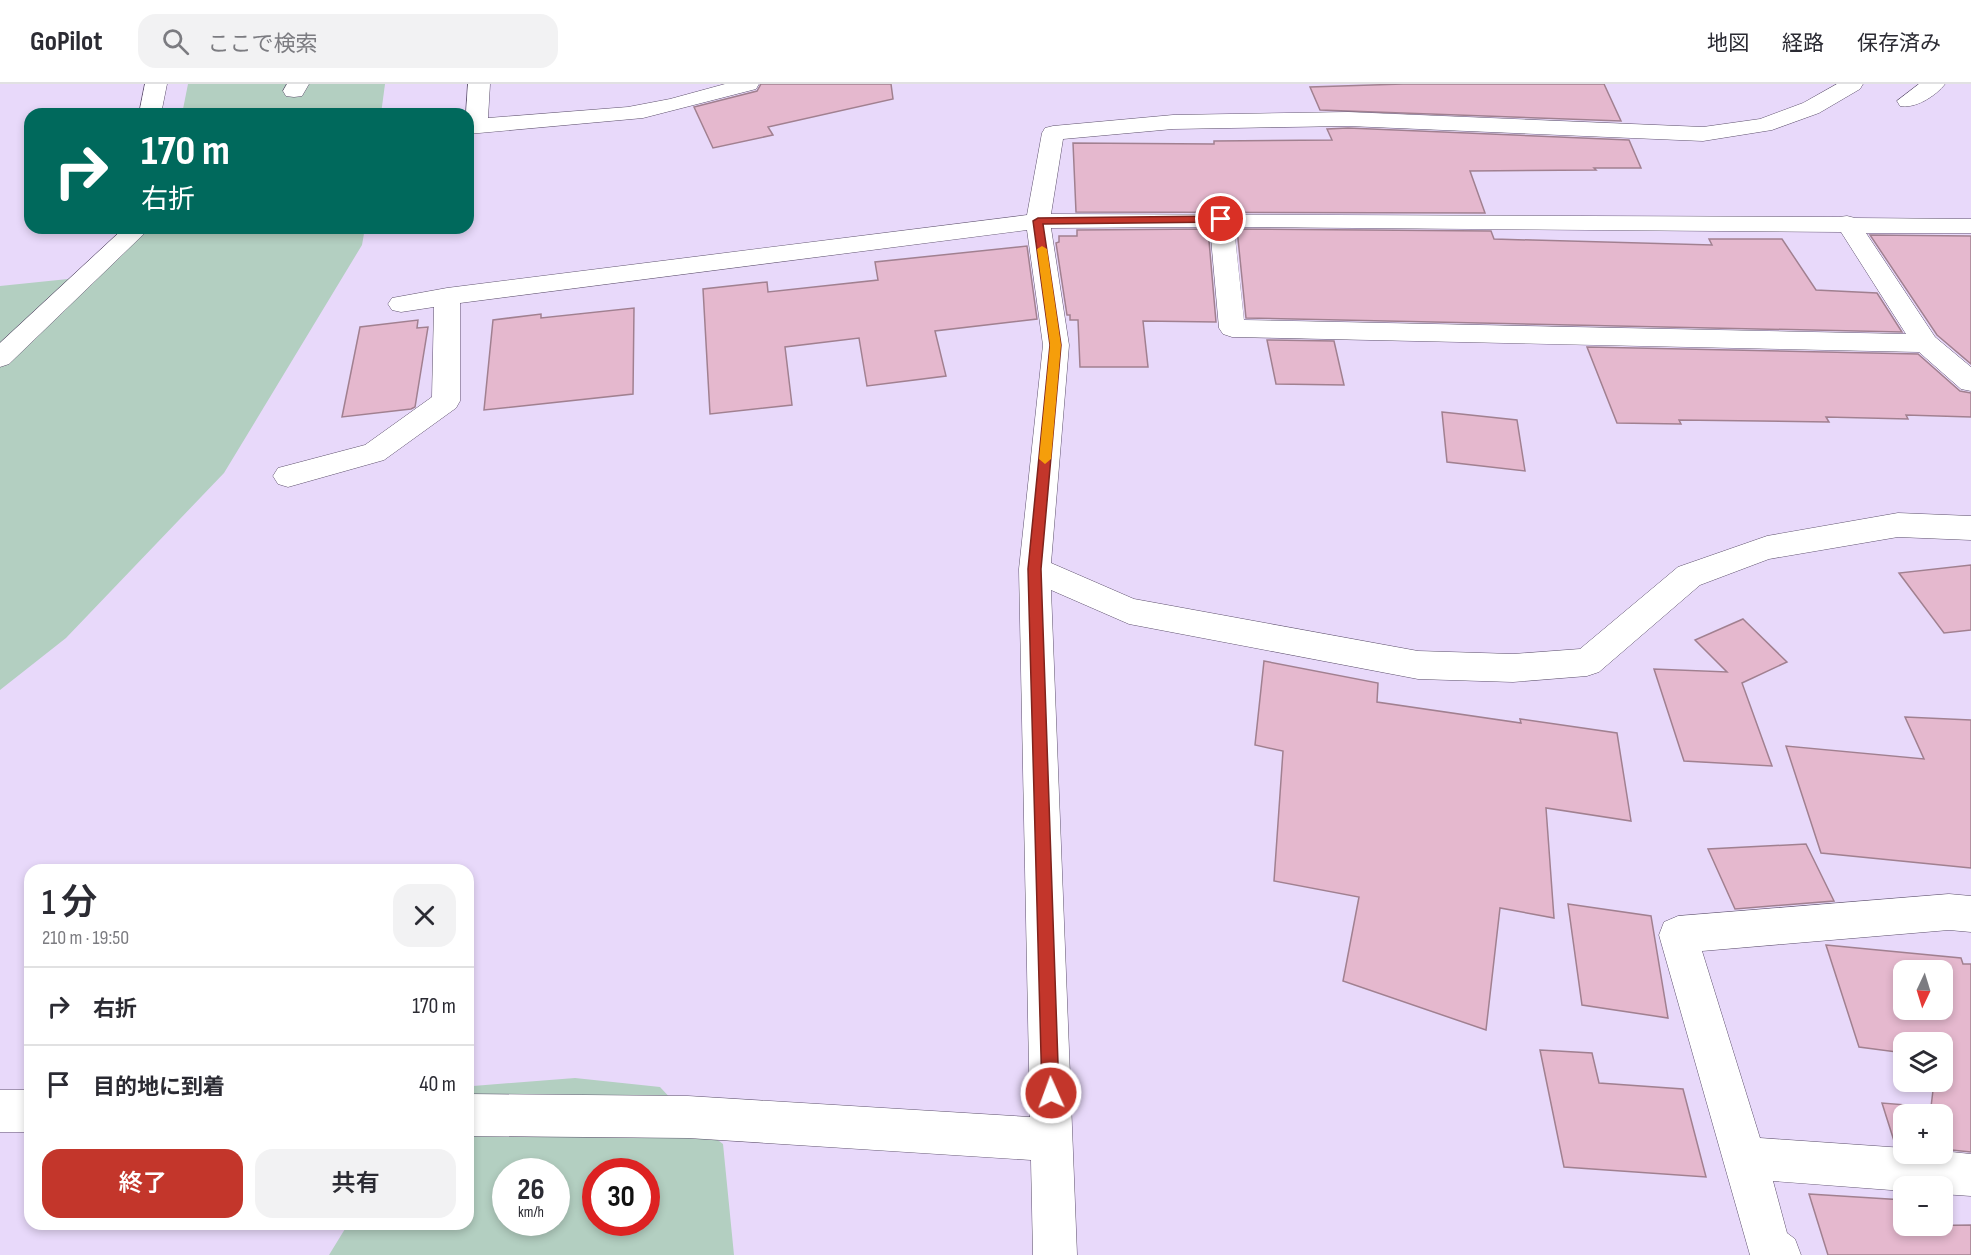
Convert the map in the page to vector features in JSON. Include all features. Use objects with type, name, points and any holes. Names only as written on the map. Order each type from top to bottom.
[{"type":"street","points":[[151,108],[156,84]]},
{"type":"street","points":[[474,114],[479,84]]},
{"type":"street","points":[[474,126],[514,120],[628,114],[696,99],[748,84]]},
{"type":"street","points":[[1055,1255],[1035,569],[1056,345],[1038,221],[1053,134],[1173,122],[1348,119],[1702,134],[1764,125],[1811,108],[1852,84]]},
{"type":"street","points":[[1908,101],[1934,84]]},
{"type":"street","points":[[1221,219],[1233,328],[1926,343]]},
{"type":"street","points":[[401,304],[447,296],[1038,221],[1221,219],[1847,223],[1971,226]]},
{"type":"street","points":[[1847,223],[1926,343],[1971,382]]},
{"type":"street","points":[[0,358],[131,234]]},
{"type":"street","points":[[288,476],[374,453],[446,401],[447,296]]},
{"type":"street","points":[[1035,569],[1129,611],[1418,665],[1513,668],[1587,662],[1689,576],[1767,548],[1898,525],[1971,528]]},
{"type":"street","points":[[1779,1255],[1769,1248],[1745,1158],[1678,935],[1949,912],[1971,914]]},
{"type":"street","points":[[0,1111],[24,1111]]},
{"type":"street","points":[[474,1115],[688,1117],[1052,1140]]},
{"type":"street","points":[[1745,1158],[1971,1175]]},
{"type":"green space","points":[[188,84],[385,84],[382,108],[183,108]]},
{"type":"green space","points":[[137,234],[364,234],[362,245],[224,473],[66,638],[0,690],[0,286],[68,279],[112,256]]},
{"type":"green space","points":[[575,1078],[660,1087],[688,1117],[723,1144],[734,1255],[329,1255],[344,1230],[474,1230],[474,1086]]},
{"type":"building","points":[[761,84],[891,84],[893,99],[768,127],[773,135],[713,148],[694,107],[757,91]]},
{"type":"building","points":[[1403,84],[1604,84],[1621,121],[1320,110],[1310,87]]},
{"type":"building","points":[[1327,129],[1629,140],[1641,168],[1470,171],[1485,213],[1076,212],[1073,143],[1214,144],[1214,141],[1332,140]]},
{"type":"building","points":[[1208,229],[1216,322],[1143,321],[1148,367],[1080,367],[1078,320],[1070,320],[1070,315],[1067,315],[1056,243],[1059,242],[1059,236],[1077,236],[1077,230]]},
{"type":"building","points":[[1237,229],[1491,231],[1494,239],[1712,245],[1709,239],[1782,239],[1816,290],[1877,293],[1902,332],[1246,318]]},
{"type":"building","points":[[1870,235],[1971,236],[1971,364],[1937,335]]},
{"type":"building","points":[[1027,246],[1037,319],[935,331],[946,376],[867,386],[859,338],[785,347],[792,405],[710,414],[703,289],[767,282],[768,292],[878,280],[875,262]]},
{"type":"building","points":[[634,308],[633,394],[484,410],[493,320],[541,314],[541,318]]},
{"type":"building","points":[[418,320],[417,328],[428,327],[415,407],[342,417],[360,327]]},
{"type":"building","points":[[1267,340],[1334,341],[1344,385],[1276,384]]},
{"type":"building","points":[[1587,347],[1918,354],[1960,391],[1971,393],[1971,417],[1906,415],[1908,419],[1826,417],[1829,422],[1679,420],[1681,424],[1617,423]]},
{"type":"building","points":[[1442,412],[1517,420],[1525,471],[1447,462]]},
{"type":"building","points":[[1971,565],[1971,630],[1944,633],[1899,573]]},
{"type":"building","points":[[1743,619],[1787,662],[1742,683],[1772,766],[1684,761],[1654,669],[1727,672],[1695,640]]},
{"type":"building","points":[[1264,661],[1378,683],[1377,702],[1521,723],[1520,719],[1617,733],[1631,821],[1546,808],[1554,918],[1500,908],[1486,1030],[1343,981],[1359,897],[1274,881],[1283,751],[1255,745]]},
{"type":"building","points":[[1905,717],[1971,720],[1971,868],[1821,853],[1786,746],[1924,759]]},
{"type":"building","points":[[1806,844],[1834,901],[1735,909],[1708,849]]},
{"type":"building","points":[[1568,904],[1651,916],[1668,1018],[1582,1005]]},
{"type":"building","points":[[1826,945],[1961,958],[1963,964],[1971,964],[1971,1152],[1953,1150],[1953,1104],[1931,1104],[1933,1092],[1953,1092],[1953,1032],[1893,1032],[1893,1052],[1859,1047]]},
{"type":"building","points":[[1540,1050],[1592,1053],[1599,1083],[1683,1089],[1706,1177],[1564,1167]]},
{"type":"building","points":[[1882,1103],[1894,1104],[1893,1138]]},
{"type":"building","points":[[1809,1194],[1893,1199],[1893,1236],[1953,1236],[1953,1225],[1971,1225],[1971,1255],[1828,1255]]},
{"type":"slow traffic","points":[[1042,249],[1056,345],[1045,459]]},
{"type":"route","points":[[1051,1093],[1035,569],[1056,345],[1038,221],[1221,219]]}]
